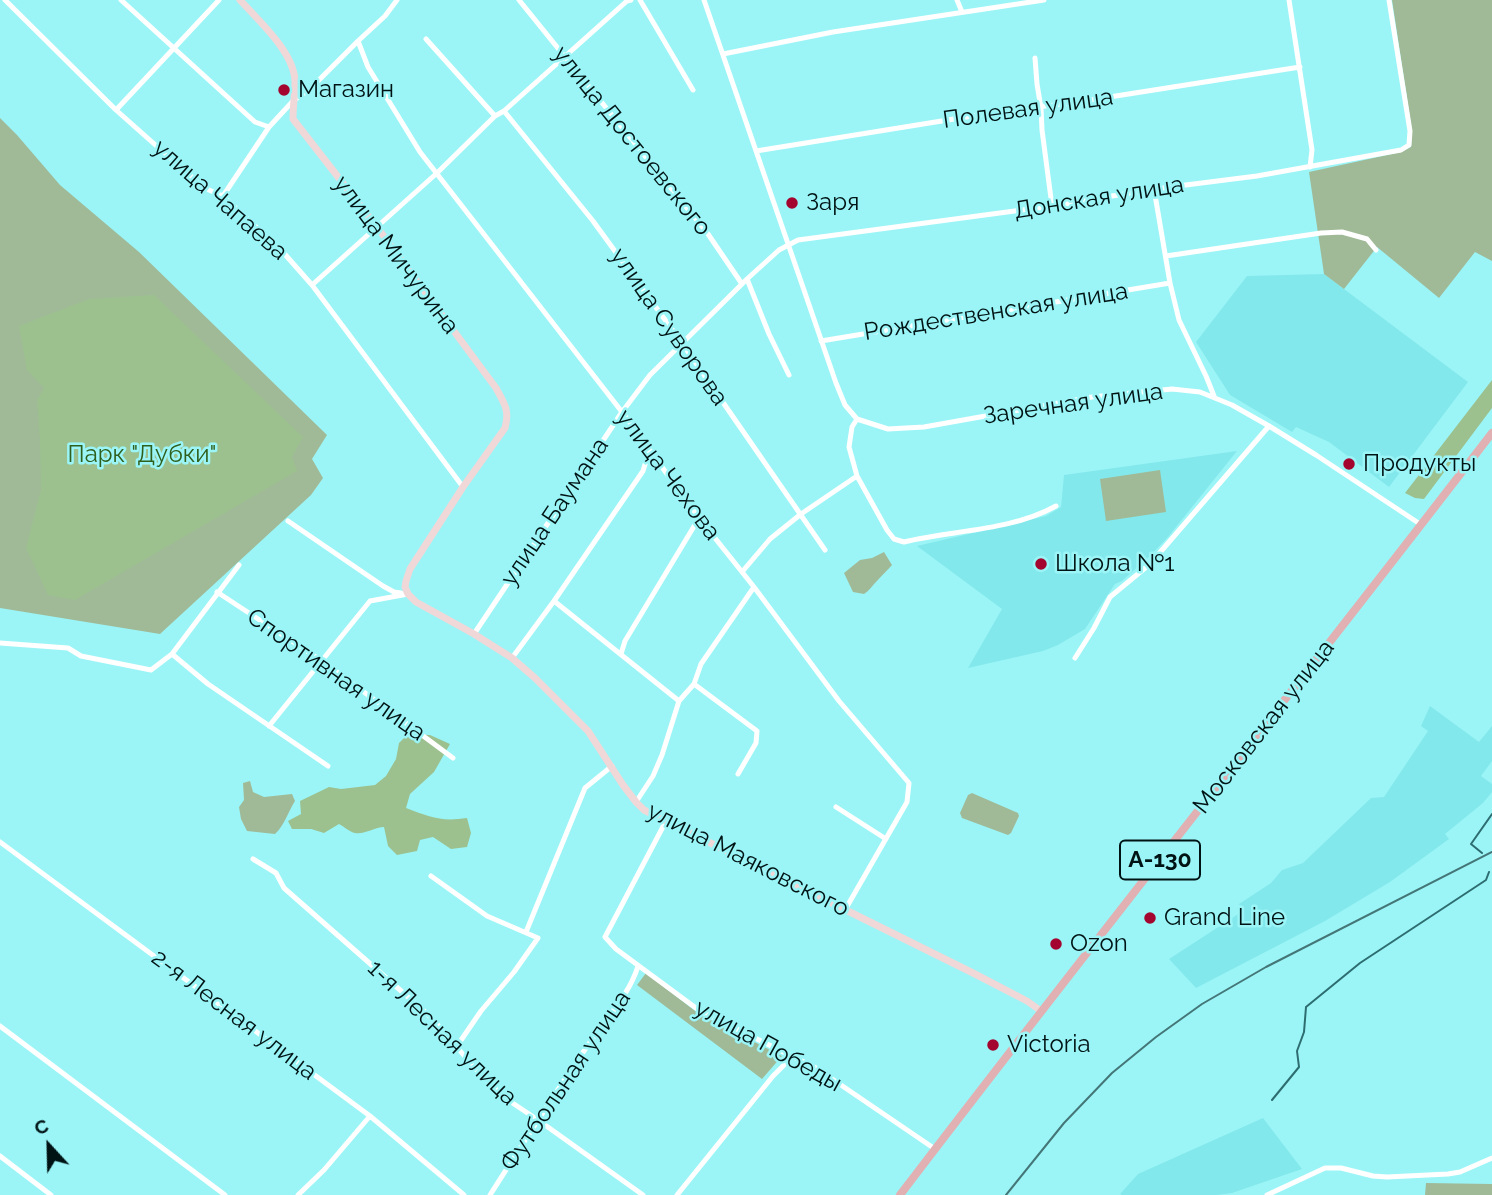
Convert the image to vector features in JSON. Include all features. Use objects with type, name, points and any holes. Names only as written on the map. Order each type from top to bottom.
[{"type":"main road","name":"А-130","points":[[1420,524],[1492,433]]},
{"type":"main road","name":"Московская улица","points":[[900,1195],[1420,524]]},
{"type":"street","name":"улица Чапаева","points":[[5,0],[116,110],[188,174],[209,190],[223,196],[282,251],[312,285],[463,487]]},
{"type":"street","points":[[121,0],[255,122],[269,127]]},
{"type":"street","points":[[116,110],[219,0]]},
{"type":"street","name":"улица Мичурина","points":[[240,0],[278,42],[290,62],[295,78],[293,119],[496,388],[506,407],[508,417],[505,428],[463,487]]},
{"type":"street","points":[[223,196],[269,127],[293,101],[310,89],[385,16],[397,0]]},
{"type":"street","name":"улица Достоевского","points":[[519,0],[744,281],[789,375]]},
{"type":"street","points":[[312,285],[437,173],[495,116],[504,111],[628,0]]},
{"type":"street","points":[[640,0],[693,90]]},
{"type":"street","points":[[704,0],[821,341],[845,405],[858,419],[852,427],[849,447],[857,476],[887,530],[894,539],[904,542],[1038,516],[1056,506]]},
{"type":"street","points":[[957,0],[962,12]]},
{"type":"street","points":[[990,8],[993,0]]},
{"type":"street","points":[[723,54],[833,32],[1044,0]]},
{"type":"street","points":[[1289,0],[1312,150],[1310,167]]},
{"type":"street","name":"Донская улица","points":[[788,244],[798,240],[1257,176],[1401,150],[1409,145],[1410,131],[1389,0]]},
{"type":"street","points":[[426,39],[495,116]]},
{"type":"street","name":"улица Чехова","points":[[358,41],[368,67],[420,152],[622,412],[839,701],[909,783],[907,802],[845,910]]},
{"type":"street","points":[[1035,58],[1052,206]]},
{"type":"street","name":"Полевая улица","points":[[755,151],[1300,67]]},
{"type":"street","name":"улица Суворова","points":[[504,111],[593,221],[682,342],[825,550]]},
{"type":"street","points":[[1154,189],[1179,320],[1214,396]]},
{"type":"street","points":[[1166,256],[1342,232],[1367,239],[1376,250]]},
{"type":"street","name":"улица Баумана","points":[[474,634],[622,412],[650,375],[744,281],[788,244]]},
{"type":"street","name":"Рождественская улица","points":[[821,341],[1170,283]]},
{"type":"street","name":"Заречная улица","points":[[858,419],[888,429],[924,427],[1092,397],[1172,388],[1200,392],[1214,396],[1269,426],[1420,524]]},
{"type":"street","points":[[1075,658],[1110,597],[1150,564],[1269,426]]},
{"type":"street","points":[[512,659],[643,471],[649,451]]},
{"type":"street","points":[[742,572],[769,539],[857,476]]},
{"type":"street","points":[[269,726],[370,601],[408,594],[405,587],[410,569],[463,487]]},
{"type":"street","points":[[621,654],[625,641],[699,518]]},
{"type":"street","name":"улица Маяковского","points":[[288,521],[383,586],[394,592],[408,594],[416,602],[512,659],[588,731],[644,810],[973,973],[1041,1011]]},
{"type":"street","points":[[0,643],[68,648],[81,656],[151,670],[172,654],[239,565]]},
{"type":"street","points":[[636,802],[663,755],[678,701],[694,684],[701,664],[754,587]]},
{"type":"street","name":"Спортивная улица","points":[[217,592],[322,661],[453,758]]},
{"type":"street","points":[[554,601],[678,701]]},
{"type":"street","points":[[172,654],[208,684],[328,766]]},
{"type":"street","points":[[694,684],[757,731],[756,743],[738,774]]},
{"type":"street","points":[[526,932],[585,788],[612,766]]},
{"type":"street","points":[[836,807],[886,839]]},
{"type":"street","name":"улица Победы","points":[[666,821],[605,937],[638,966],[700,1011],[826,1074],[935,1150]]},
{"type":"street","name":"2-я Лесная улица","points":[[0,842],[370,1116],[464,1195]]},
{"type":"street","name":"1-я Лесная улица","points":[[253,859],[276,873],[284,888],[433,1019],[478,1072],[505,1098],[643,1195]]},
{"type":"street","points":[[430,876],[487,916],[538,938],[457,1046]]},
{"type":"street","name":"Футбольная улица","points":[[490,1195],[621,1000],[638,966]]},
{"type":"street","points":[[0,1026],[225,1195]]},
{"type":"street","points":[[677,1195],[773,1076],[792,1057]]},
{"type":"street","points":[[298,1195],[324,1170],[370,1116]]},
{"type":"street","points":[[0,1156],[51,1195]]},
{"type":"street","points":[[1267,1195],[1325,1168],[1342,1168],[1387,1177],[1448,1174],[1460,1172],[1492,1157]]},
{"type":"shaded area","points":[[1324,274],[1468,382],[1389,487],[1329,442],[1296,427],[1292,432],[1230,395],[1196,342],[1247,276]]},
{"type":"shaded area","name":"Школа №1","points":[[1237,451],[1168,537],[1122,581],[1115,584],[1085,629],[1043,651],[968,668],[1002,609],[917,546],[1046,516],[1061,507],[1064,475]]},
{"type":"shaded area","points":[[1430,706],[1479,742],[1492,726],[1492,761],[1481,776],[1492,784],[1492,792],[1483,803],[1445,834],[1449,839],[1390,882],[1325,921],[1196,988],[1169,959],[1243,911],[1239,904],[1271,883],[1282,870],[1303,863],[1371,798],[1384,797],[1428,731],[1421,726]]},
{"type":"shaded area","points":[[1263,1118],[1302,1169],[1232,1193],[1120,1194],[1138,1174]]},
{"type":"green space","points":[[1392,0],[1492,0],[1492,261],[1475,252],[1439,298],[1377,247],[1344,289],[1324,274],[1309,172],[1401,152],[1411,147],[1412,131]]},
{"type":"green space","name":"Парк \"Дубки\"","points":[[0,118],[60,185],[139,252],[327,435],[312,459],[323,478],[311,495],[160,634],[0,608]]},
{"type":"green space","points":[[154,295],[303,437],[292,457],[297,471],[75,600],[48,595],[26,548],[41,489],[37,400],[44,388],[27,370],[19,326],[89,299]]},
{"type":"green space","points":[[1492,380],[1492,408],[1424,499],[1405,493]]},
{"type":"green space","points":[[1160,470],[1166,512],[1106,521],[1100,479]]},
{"type":"green space","points":[[884,552],[892,565],[864,594],[853,592],[844,573],[860,560]]},
{"type":"green space","points":[[408,734],[430,735],[450,744],[434,772],[410,794],[406,808],[436,818],[467,818],[471,833],[467,847],[451,849],[433,837],[420,840],[417,851],[397,855],[388,846],[384,827],[358,833],[339,824],[324,833],[311,829],[292,829],[288,821],[301,814],[300,801],[329,787],[341,789],[375,785],[386,776],[396,759],[399,743]]},
{"type":"green space","points":[[250,781],[253,792],[264,797],[292,794],[295,801],[275,834],[247,831],[241,819],[239,807],[244,800],[243,783]]},
{"type":"green space","points":[[972,793],[1018,813],[1011,833],[1008,835],[962,818],[960,813],[968,795]]},
{"type":"green space","points":[[646,973],[699,1014],[782,1056],[762,1079],[637,985]]},
{"type":"green space","points":[[1426,1183],[1492,1184],[1492,1195],[1425,1195]]},
{"type":"waterway","points":[[1482,853],[1471,844],[1492,814]]},
{"type":"waterway","points":[[1272,1100],[1299,1067],[1297,1051],[1304,1032],[1306,1007],[1360,963],[1486,880],[1489,872]]},
{"type":"railway","points":[[1006,1195],[1064,1123],[1112,1073],[1202,1004],[1266,967],[1492,852]]},
{"type":"place","name":"Магазин","points":[[284,90]]},
{"type":"place","name":"Заря","points":[[792,203]]},
{"type":"place","name":"Продукты","points":[[1349,464]]},
{"type":"place","name":"Школа №1","points":[[1041,564]]},
{"type":"place","name":"Grand Line","points":[[1150,918]]},
{"type":"place","name":"Ozon","points":[[1056,944]]},
{"type":"place","name":"Victoria","points":[[993,1045]]}]
